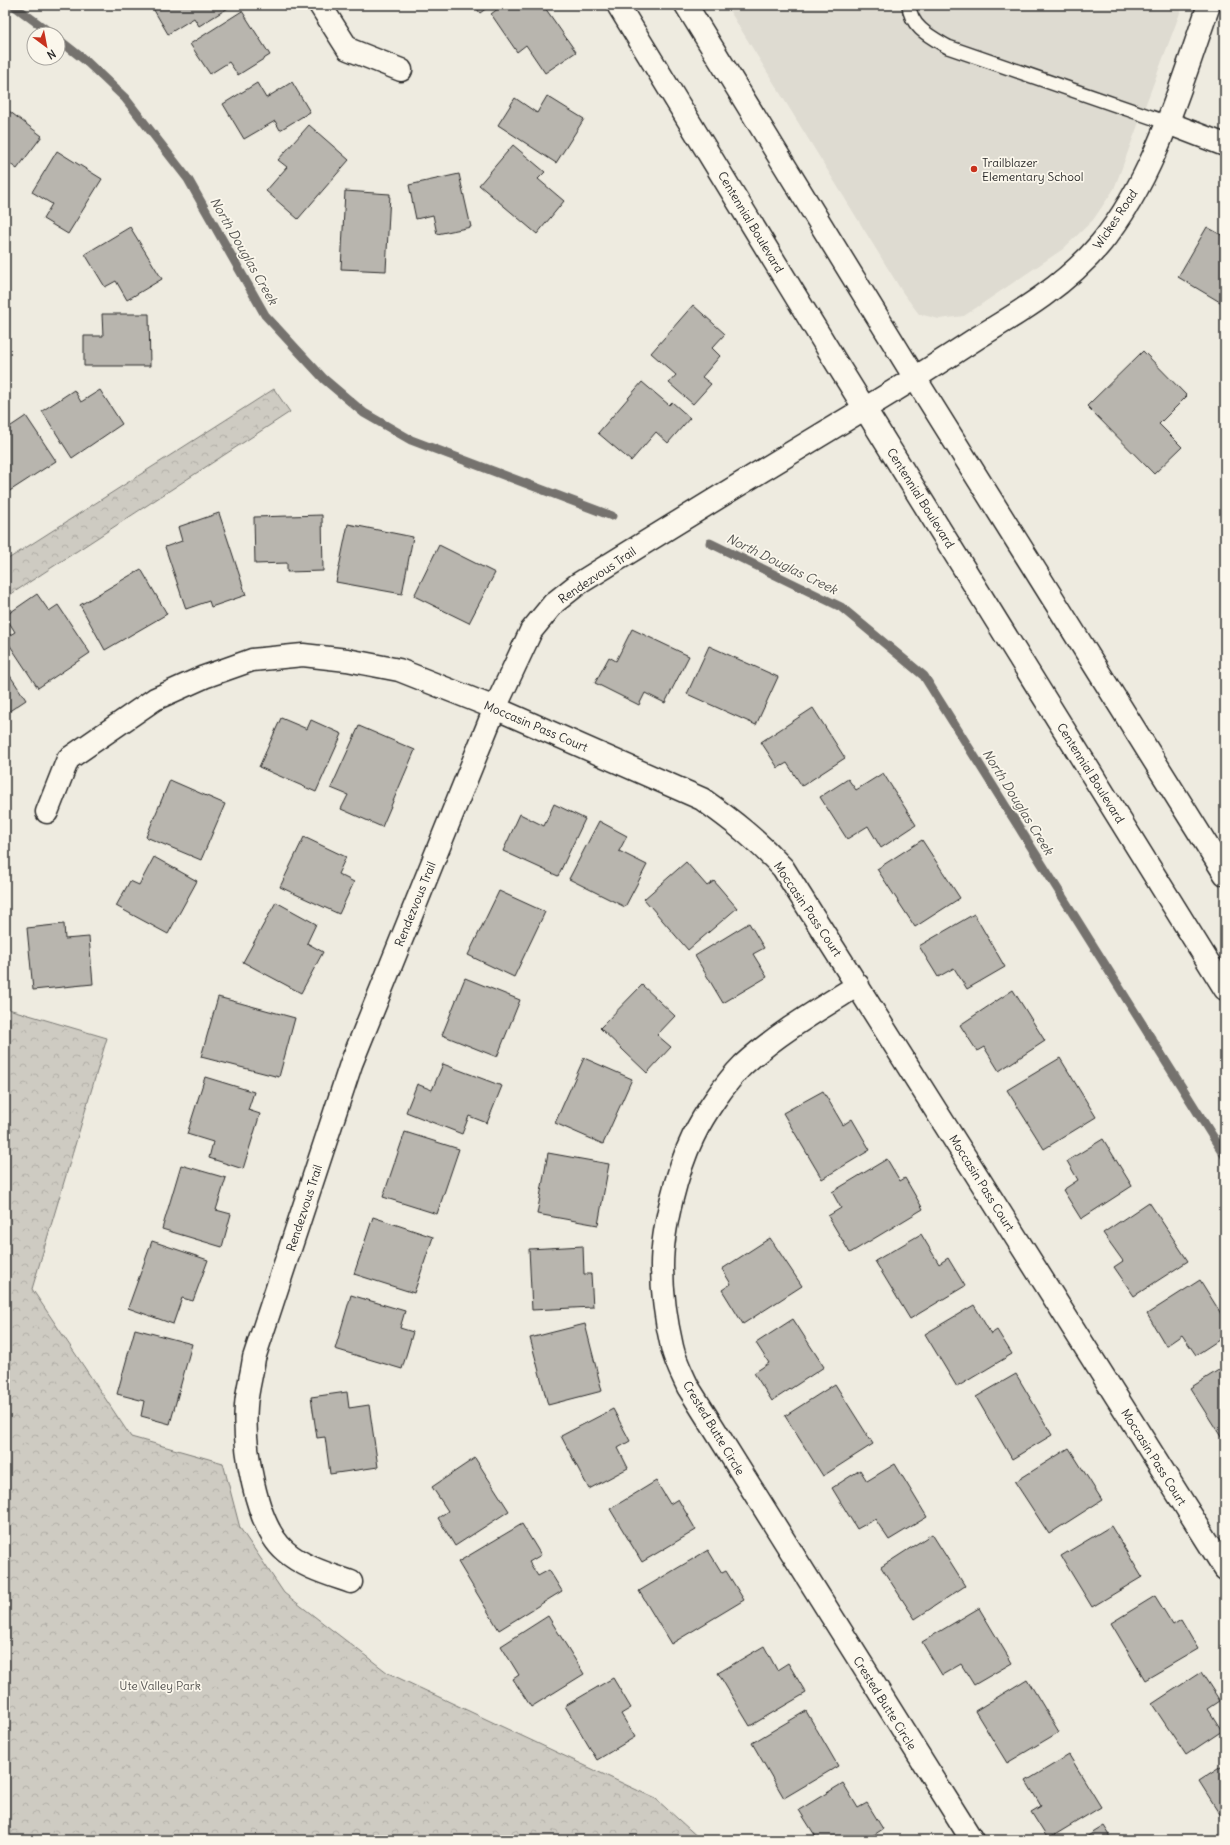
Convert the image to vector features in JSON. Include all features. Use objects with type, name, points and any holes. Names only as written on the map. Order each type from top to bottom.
[{"type":"street","points":[[320,5],[348,49],[401,70]]},
{"type":"street","name":"Centennial Boulevard","points":[[618,5],[865,408],[1225,989]]},
{"type":"street","points":[[686,5],[915,378],[1225,874]]},
{"type":"street","name":"Wickes Road","points":[[915,378],[1030,306],[1079,268],[1102,242],[1122,213],[1147,170],[1168,123],[1209,5]]},
{"type":"street","points":[[1168,123],[1225,145]]},
{"type":"street","name":"Rendezvous Trail","points":[[351,1582],[311,1568],[285,1551],[274,1539],[256,1499],[248,1457],[246,1407],[254,1358],[351,1064],[494,708],[532,631],[560,599],[578,584],[915,378]]},
{"type":"street","name":"Moccasin Pass Court","points":[[47,812],[68,759],[155,699],[204,677],[252,660],[303,655],[347,660],[400,670],[494,708],[702,799],[758,841],[783,868],[1225,1569]]},
{"type":"street","name":"Crested Butte Circle","points":[[858,985],[778,1036],[742,1066],[717,1098],[693,1137],[679,1174],[668,1220],[662,1265],[665,1307],[672,1349],[688,1387],[972,1840]]},
{"type":"lane","points":[[909,5],[910,13],[923,32],[948,46],[1168,123]]},
{"type":"shaded area","name":"Trailblazer Elementary School","points":[[726,5],[1183,5],[1114,189],[1093,220],[1063,249],[964,316],[939,319],[919,314],[903,293]]},
{"type":"green space","points":[[274,389],[290,412],[5,598],[5,561]]},
{"type":"green space","name":"Ute Valley Park","points":[[5,1008],[107,1038],[32,1289],[131,1437],[223,1463],[240,1528],[284,1593],[388,1673],[656,1799],[701,1840],[5,1840]]},
{"type":"building","points":[[151,5],[233,5],[199,26],[194,18],[168,34]]},
{"type":"building","points":[[474,5],[491,5],[480,13]]},
{"type":"building","points":[[503,5],[543,5],[576,52],[545,73],[526,45],[517,52],[491,14]]},
{"type":"building","points":[[242,11],[270,55],[238,75],[229,62],[210,74],[190,44]]},
{"type":"building","points":[[292,82],[310,112],[280,130],[275,121],[244,139],[223,104],[257,83],[266,98]]},
{"type":"building","points":[[547,96],[584,119],[556,163],[498,125],[515,98],[537,113]]},
{"type":"building","points":[[5,108],[42,136],[17,169],[5,160]]},
{"type":"building","points":[[309,125],[349,160],[298,219],[266,191],[287,167],[278,160]]},
{"type":"building","points":[[513,145],[545,172],[538,179],[564,201],[537,234],[479,185]]},
{"type":"building","points":[[57,151],[102,179],[68,234],[43,219],[52,204],[32,192]]},
{"type":"building","points":[[459,174],[471,227],[437,234],[433,215],[416,219],[409,185]]},
{"type":"building","points":[[345,191],[390,194],[386,271],[341,269]]},
{"type":"building","points":[[130,227],[162,279],[127,300],[116,281],[105,287],[85,254]]},
{"type":"building","points":[[1207,227],[1225,237],[1225,305],[1178,277]]},
{"type":"building","points":[[693,305],[725,334],[712,348],[720,356],[702,377],[711,384],[693,404],[669,383],[676,375],[651,353]]},
{"type":"building","points":[[102,314],[149,314],[150,366],[84,366],[84,336],[103,336]]},
{"type":"building","points":[[1143,351],[1187,396],[1159,424],[1182,447],[1154,474],[1087,406]]},
{"type":"building","points":[[642,382],[669,405],[672,402],[690,418],[668,443],[656,432],[631,461],[598,433]]},
{"type":"building","points":[[74,390],[81,402],[100,390],[122,424],[72,458],[42,411]]},
{"type":"building","points":[[26,416],[56,461],[5,494],[5,430]]},
{"type":"building","points":[[219,513],[246,595],[211,607],[209,601],[186,609],[165,547],[182,541],[178,527]]},
{"type":"building","points":[[322,515],[323,571],[287,572],[287,563],[255,564],[254,517]]},
{"type":"building","points":[[348,524],[413,537],[402,594],[336,582]]},
{"type":"building","points":[[439,545],[495,573],[469,623],[414,596]]},
{"type":"building","points":[[141,569],[167,614],[105,650],[80,605]]},
{"type":"building","points":[[37,594],[49,611],[58,605],[90,653],[38,688],[5,638],[15,632],[5,616]]},
{"type":"building","points":[[632,629],[689,656],[665,703],[645,693],[639,705],[595,683],[609,657],[616,661]]},
{"type":"building","points":[[709,646],[778,677],[756,725],[687,694]]},
{"type":"building","points":[[5,668],[26,700],[5,714]]},
{"type":"building","points":[[813,708],[845,758],[802,786],[787,763],[778,768],[761,742]]},
{"type":"building","points":[[281,718],[307,729],[311,720],[342,734],[316,792],[259,767]]},
{"type":"building","points":[[359,726],[415,750],[382,827],[341,809],[348,795],[331,788]]},
{"type":"building","points":[[883,773],[916,825],[881,848],[868,826],[847,839],[820,797],[848,779],[856,790]]},
{"type":"building","points":[[170,780],[225,804],[201,860],[146,837]]},
{"type":"building","points":[[554,804],[585,819],[558,876],[503,851],[520,814],[544,826]]},
{"type":"building","points":[[599,821],[627,836],[619,851],[647,865],[625,907],[569,879]]},
{"type":"building","points":[[304,837],[346,857],[338,874],[354,882],[339,914],[280,887]]},
{"type":"building","points":[[922,840],[960,898],[915,927],[877,869]]},
{"type":"building","points":[[154,857],[197,881],[168,934],[116,906],[130,881],[139,885]]},
{"type":"building","points":[[686,862],[707,886],[714,881],[737,908],[688,950],[644,899]]},
{"type":"building","points":[[499,891],[545,912],[514,977],[468,955]]},
{"type":"building","points":[[276,902],[316,924],[307,943],[323,952],[301,993],[243,962]]},
{"type":"building","points":[[974,914],[1005,967],[967,989],[954,968],[938,977],[919,946]]},
{"type":"building","points":[[749,923],[764,948],[753,954],[767,977],[723,1003],[695,956]]},
{"type":"building","points":[[64,924],[65,939],[89,937],[93,984],[33,990],[27,928]]},
{"type":"building","points":[[465,978],[520,1000],[497,1057],[442,1035]]},
{"type":"building","points":[[642,985],[675,1016],[657,1035],[671,1047],[647,1073],[600,1028]]},
{"type":"building","points":[[1013,990],[1045,1041],[999,1071],[984,1047],[977,1051],[960,1025]]},
{"type":"building","points":[[218,997],[295,1018],[279,1077],[201,1057]]},
{"type":"building","points":[[584,1058],[632,1079],[603,1144],[555,1123]]},
{"type":"building","points":[[1060,1058],[1096,1117],[1044,1149],[1007,1090]]},
{"type":"building","points":[[443,1064],[502,1086],[487,1123],[469,1116],[462,1134],[406,1112],[417,1084],[432,1090]]},
{"type":"building","points":[[205,1077],[254,1092],[248,1110],[260,1114],[243,1169],[209,1158],[213,1142],[187,1134]]},
{"type":"building","points":[[823,1091],[843,1125],[852,1119],[870,1150],[822,1179],[783,1113]]},
{"type":"building","points":[[405,1132],[459,1149],[437,1214],[383,1197]]},
{"type":"building","points":[[1103,1139],[1132,1186],[1081,1219],[1063,1190],[1078,1180],[1067,1161]]},
{"type":"building","points":[[548,1153],[609,1164],[598,1225],[537,1214]]},
{"type":"building","points":[[887,1159],[900,1181],[905,1178],[923,1209],[850,1253],[828,1216],[841,1208],[832,1192]]},
{"type":"building","points":[[181,1165],[226,1178],[216,1210],[231,1214],[222,1247],[162,1229]]},
{"type":"building","points":[[1149,1202],[1188,1261],[1134,1296],[1114,1267],[1123,1261],[1103,1233]]},
{"type":"building","points":[[373,1217],[433,1237],[414,1293],[354,1274]]},
{"type":"building","points":[[921,1234],[939,1264],[948,1258],[965,1286],[910,1319],[875,1261]]},
{"type":"building","points":[[770,1238],[802,1286],[743,1324],[722,1290],[731,1284],[722,1269]]},
{"type":"building","points":[[152,1241],[208,1260],[193,1301],[182,1298],[173,1324],[128,1308]]},
{"type":"building","points":[[583,1246],[584,1274],[591,1274],[593,1307],[532,1310],[529,1249]]},
{"type":"building","points":[[1200,1280],[1225,1320],[1225,1336],[1196,1355],[1182,1335],[1166,1346],[1147,1314]]},
{"type":"building","points":[[351,1295],[405,1311],[400,1328],[413,1332],[402,1369],[335,1349]]},
{"type":"building","points":[[974,1305],[991,1334],[997,1330],[1012,1354],[957,1387],[925,1334]]},
{"type":"building","points":[[793,1319],[824,1367],[772,1401],[754,1373],[769,1363],[756,1343]]},
{"type":"building","points":[[585,1324],[602,1391],[548,1405],[530,1338]]},
{"type":"building","points":[[135,1329],[192,1344],[170,1424],[141,1416],[144,1401],[117,1394]]},
{"type":"building","points":[[1225,1366],[1225,1439],[1223,1440],[1190,1388]]},
{"type":"building","points":[[1016,1374],[1052,1435],[1012,1459],[976,1397]]},
{"type":"building","points":[[835,1384],[873,1444],[823,1476],[785,1416]]},
{"type":"building","points":[[347,1392],[349,1408],[369,1405],[378,1467],[330,1474],[325,1437],[317,1438],[311,1397]]},
{"type":"building","points":[[613,1409],[630,1441],[618,1448],[628,1468],[589,1489],[561,1436]]},
{"type":"building","points":[[1069,1448],[1102,1500],[1049,1534],[1015,1482]]},
{"type":"building","points":[[475,1458],[509,1511],[455,1546],[438,1518],[448,1511],[432,1487]]},
{"type":"building","points":[[895,1464],[927,1517],[889,1540],[875,1519],[857,1529],[832,1488],[860,1470],[867,1481]]},
{"type":"building","points":[[656,1481],[670,1504],[678,1499],[696,1530],[642,1562],[610,1509]]},
{"type":"building","points":[[522,1524],[541,1555],[529,1562],[538,1576],[549,1570],[562,1591],[499,1630],[458,1562]]},
{"type":"building","points":[[1111,1526],[1142,1577],[1092,1607],[1061,1556]]},
{"type":"building","points":[[932,1534],[965,1586],[915,1619],[881,1567]]},
{"type":"building","points":[[708,1550],[722,1573],[726,1571],[744,1600],[671,1644],[639,1591]]},
{"type":"building","points":[[1155,1596],[1173,1625],[1181,1620],[1198,1649],[1145,1680],[1111,1623]]},
{"type":"building","points":[[979,1608],[1012,1663],[974,1685],[961,1664],[942,1675],[922,1642]]},
{"type":"building","points":[[548,1616],[584,1674],[531,1707],[513,1679],[519,1675],[501,1646]]},
{"type":"building","points":[[764,1646],[777,1670],[788,1663],[806,1693],[750,1726],[718,1673]]},
{"type":"building","points":[[1201,1672],[1220,1701],[1208,1709],[1222,1731],[1186,1755],[1152,1704]]},
{"type":"building","points":[[613,1678],[631,1708],[621,1714],[635,1737],[597,1760],[565,1706]]},
{"type":"building","points":[[1027,1679],[1059,1732],[1007,1763],[975,1711]]},
{"type":"building","points":[[806,1711],[838,1766],[784,1798],[752,1743]]},
{"type":"building","points":[[1069,1755],[1101,1807],[1048,1839],[1031,1812],[1041,1806],[1026,1781]]},
{"type":"building","points":[[1225,1764],[1225,1822],[1199,1781]]},
{"type":"building","points":[[843,1783],[858,1808],[867,1803],[883,1829],[866,1840],[818,1840],[799,1810]]},
{"type":"building","points":[[1104,1826],[1113,1840],[1081,1840]]},
{"type":"waterway","name":"North Douglas Creek","points":[[13,5],[41,26]]},
{"type":"waterway","name":"North Douglas Creek","points":[[66,45],[86,61],[125,98],[188,179],[265,315],[324,379],[364,413],[411,440],[612,516]]},
{"type":"waterway","name":"North Douglas Creek","points":[[710,543],[841,607],[924,676],[1225,1156]]},
{"type":"place","name":"Trailblazer Elementary School","points":[[974,169]]}]
